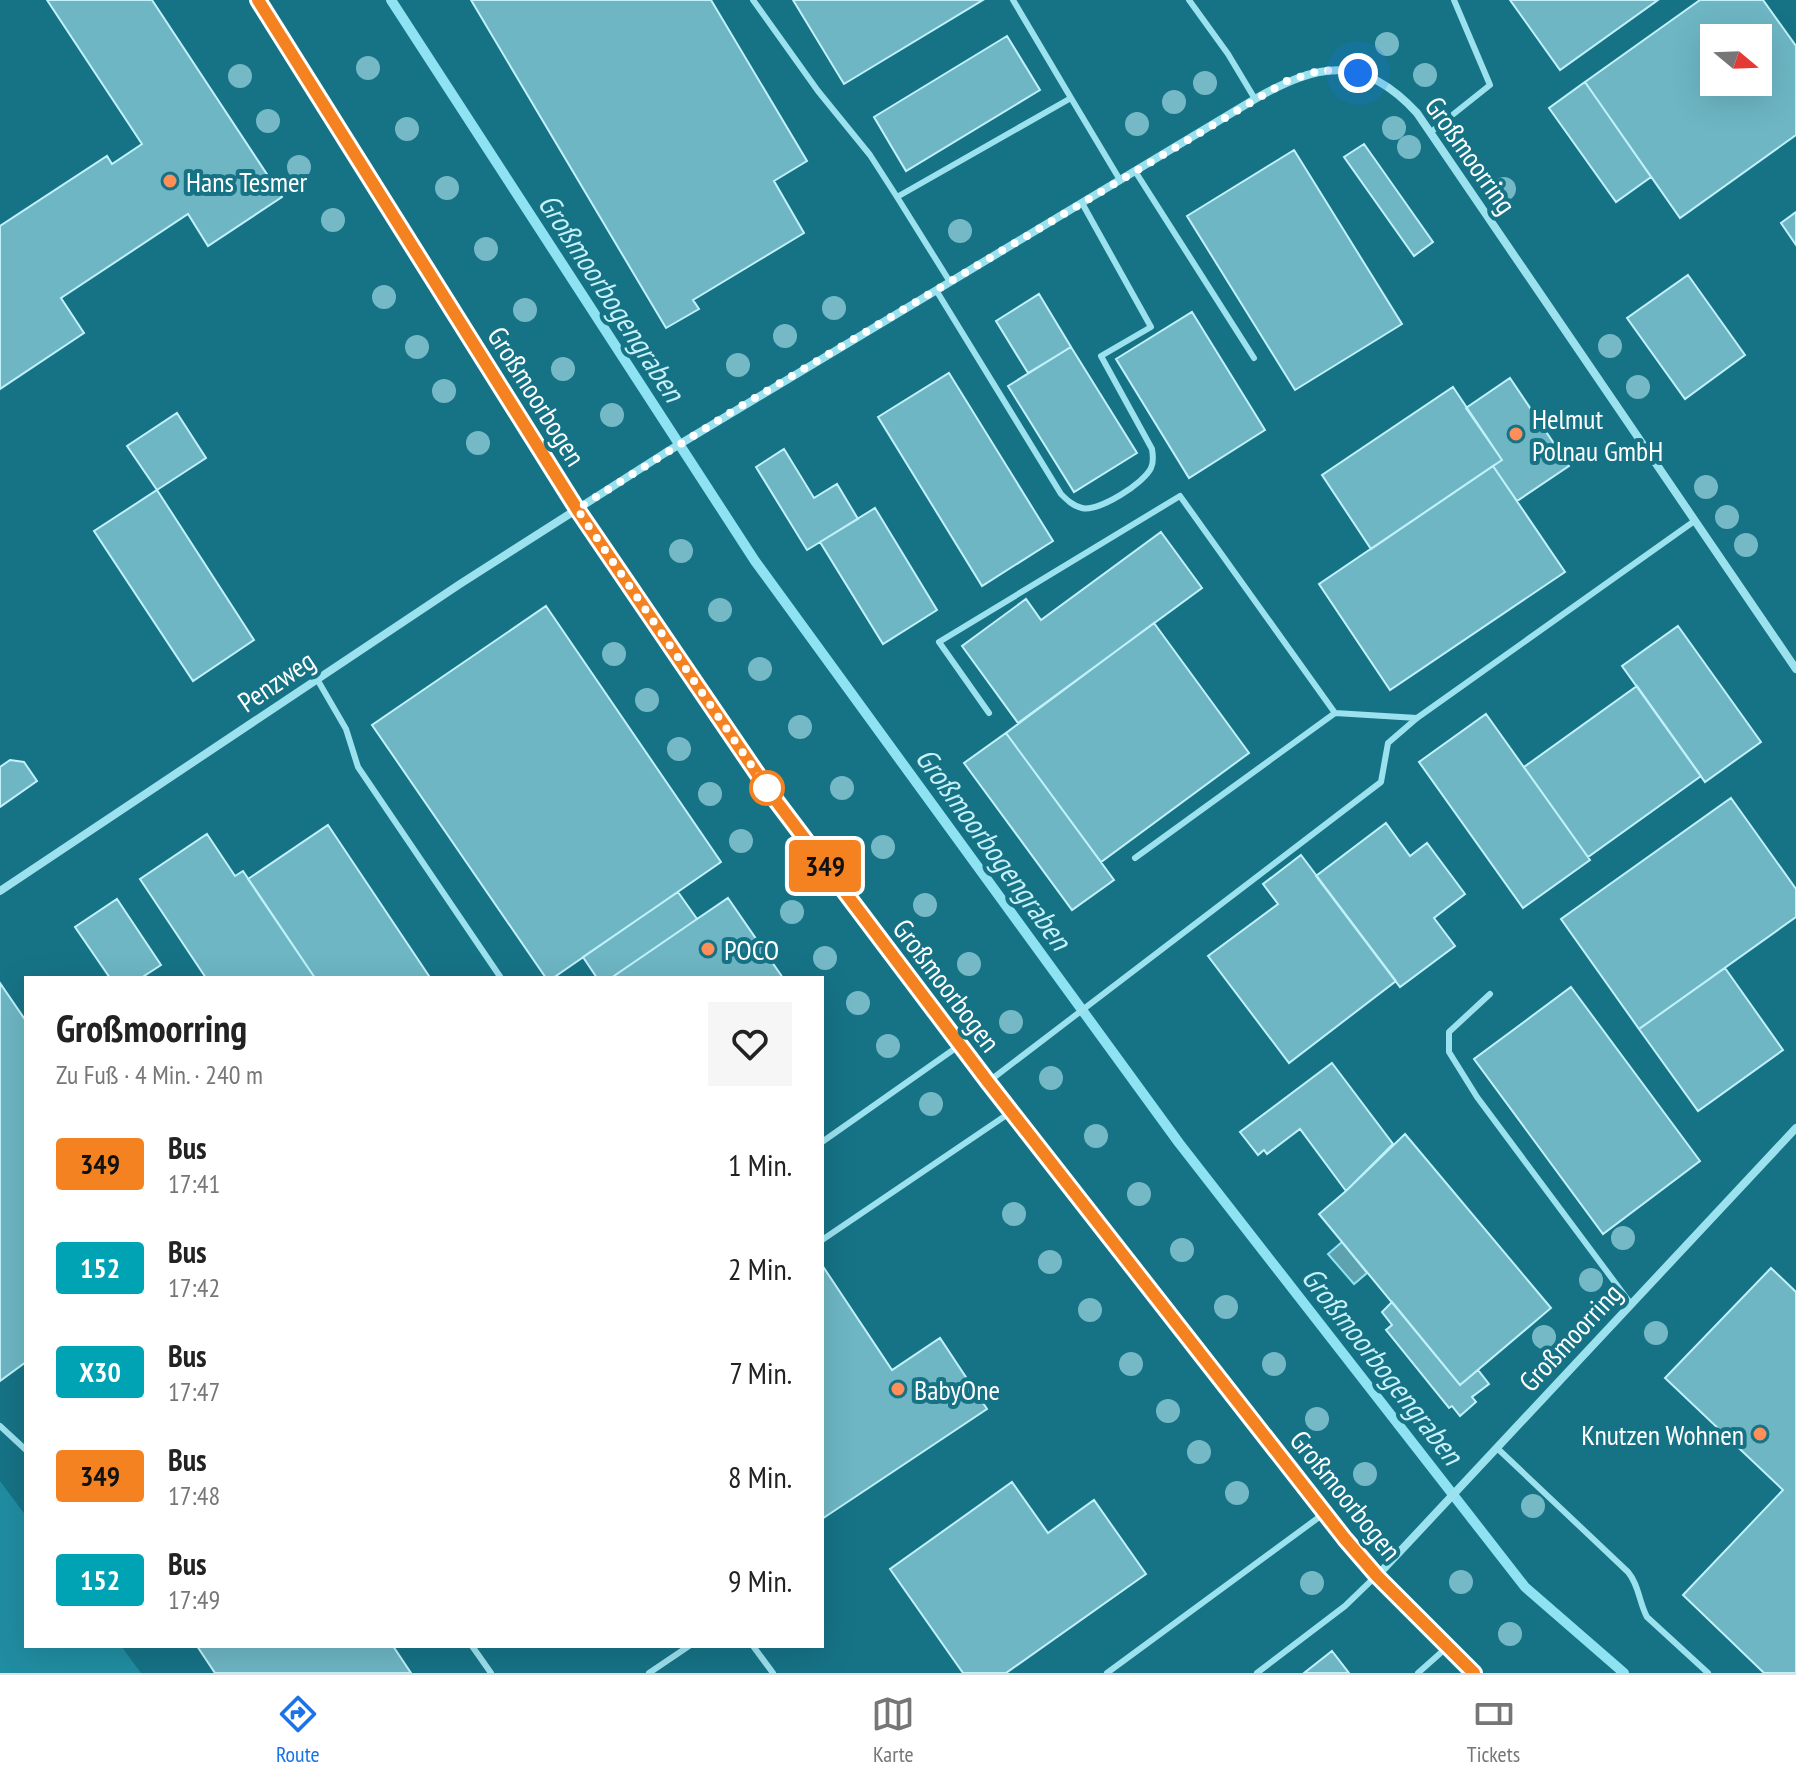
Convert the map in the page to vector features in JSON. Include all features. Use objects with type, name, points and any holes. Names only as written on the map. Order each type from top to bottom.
[{"type":"main road","name":"Großmoorbogen","points":[[258,0],[577,509],[771,794],[1011,1112],[1325,1513],[1377,1576],[1474,1673]]},
{"type":"street","name":"Großmoorring","points":[[577,509],[1255,99],[1305,74],[1321,70],[1346,70],[1371,78],[1396,92],[1417,113],[1796,669]]},
{"type":"street","name":"Penzweg","points":[[0,891],[577,509]]},
{"type":"street","name":"Großmoorring","points":[[1377,1576],[1796,1129]]},
{"type":"lane","points":[[753,0],[818,91],[870,155],[950,282]]},
{"type":"lane","points":[[1013,0],[1120,180]]},
{"type":"lane","points":[[1189,0],[1228,54],[1255,99]]},
{"type":"lane","points":[[1431,132],[1490,85],[1454,0]]},
{"type":"lane","points":[[897,197],[1071,98]]},
{"type":"lane","points":[[1135,171],[1254,358]]},
{"type":"lane","points":[[936,290],[1061,494],[1071,504],[1085,509],[1104,504],[1143,480],[1153,465],[1152,449],[1101,356],[1151,327],[1082,203]]},
{"type":"lane","points":[[989,713],[939,642],[1180,496],[1335,713]]},
{"type":"lane","points":[[988,1082],[1381,782],[1388,743],[1417,718],[1693,522]]},
{"type":"lane","points":[[317,679],[346,729],[358,767],[500,976]]},
{"type":"lane","points":[[1135,858],[1335,713],[1417,718]]},
{"type":"lane","points":[[1490,994],[1449,1032],[1449,1052],[1477,1097],[1631,1304]]},
{"type":"lane","points":[[824,1141],[960,1045]]},
{"type":"lane","points":[[824,1239],[1011,1112]]},
{"type":"lane","points":[[0,1426],[24,1448]]},
{"type":"lane","points":[[1497,1448],[1628,1572],[1638,1588],[1641,1606],[1647,1617],[1708,1673]]},
{"type":"lane","points":[[1107,1673],[1325,1513]]},
{"type":"lane","points":[[1257,1673],[1345,1606],[1377,1576]]},
{"type":"lane","points":[[1418,1673],[1448,1647]]},
{"type":"lane","points":[[473,1648],[491,1673]]},
{"type":"lane","points":[[649,1673],[686,1648]]},
{"type":"lane","points":[[754,1648],[773,1673]]},
{"type":"shaded area","points":[[1342,1242],[1367,1273],[1354,1284],[1328,1254]]},
{"type":"shaded area","points":[[0,1481],[24,1513],[24,1648],[122,1648],[141,1673],[0,1673]]},
{"type":"building","name":"Hans Tesmer","points":[[47,0],[152,0],[282,197],[208,246],[188,214],[61,298],[84,333],[0,389],[0,226],[107,156],[112,164],[142,144]]},
{"type":"building","points":[[471,0],[711,0],[807,161],[774,181],[804,233],[693,300],[699,309],[666,328]]},
{"type":"building","points":[[793,0],[983,0],[844,84]]},
{"type":"building","points":[[1510,0],[1658,0],[1560,70]]},
{"type":"building","points":[[1700,0],[1763,0],[1796,46],[1796,135],[1680,218],[1585,82]]},
{"type":"building","points":[[1007,36],[1040,90],[906,171],[874,117]]},
{"type":"building","points":[[1585,82],[1651,177],[1616,202],[1549,108]]},
{"type":"building","points":[[1364,144],[1433,242],[1414,256],[1344,157]]},
{"type":"building","points":[[1294,150],[1402,324],[1295,390],[1187,216]]},
{"type":"building","points":[[1796,212],[1796,245],[1781,223]]},
{"type":"building","points":[[1688,275],[1745,355],[1685,399],[1627,318]]},
{"type":"building","points":[[1039,294],[1071,347],[1028,373],[996,321]]},
{"type":"building","points":[[1192,312],[1265,430],[1189,478],[1116,359]]},
{"type":"building","points":[[1071,347],[1137,453],[1074,492],[1008,386]]},
{"type":"building","points":[[949,373],[1053,541],[982,586],[878,417]]},
{"type":"building","name":"Helmut Polnau GmbH","points":[[1510,378],[1569,466],[1517,501],[1493,466],[1502,460],[1466,408]]},
{"type":"building","points":[[1453,387],[1502,460],[1371,549],[1322,475]]},
{"type":"building","points":[[177,413],[206,458],[157,490],[127,446]]},
{"type":"building","points":[[784,449],[814,498],[837,484],[858,519],[807,550],[756,467]]},
{"type":"building","points":[[1493,466],[1565,572],[1390,690],[1319,584]]},
{"type":"building","points":[[157,490],[254,640],[193,681],[94,531]]},
{"type":"building","points":[[875,508],[937,610],[883,644],[820,542]]},
{"type":"building","points":[[1161,532],[1202,588],[1018,723],[962,646],[1026,599],[1041,620]]},
{"type":"building","points":[[546,606],[721,862],[556,976],[545,976],[372,725]]},
{"type":"building","points":[[1154,623],[1249,753],[1101,862],[1006,733]]},
{"type":"building","points":[[1678,626],[1761,742],[1705,782],[1622,666]]},
{"type":"building","points":[[1637,686],[1701,776],[1588,857],[1524,767]]},
{"type":"building","points":[[1486,714],[1590,860],[1523,908],[1419,762]]},
{"type":"building","points":[[1006,733],[1114,880],[1072,910],[964,763]]},
{"type":"building","points":[[10,760],[24,762],[37,781],[0,807],[0,767]]},
{"type":"building","points":[[1731,798],[1796,889],[1796,917],[1639,1029],[1561,919]]},
{"type":"building","points":[[1386,823],[1410,856],[1427,843],[1465,894],[1434,918],[1455,946],[1400,987],[1316,876]]},
{"type":"building","points":[[328,825],[429,976],[314,976],[248,879]]},
{"type":"building","points":[[207,834],[235,876],[243,871],[314,976],[205,976],[140,879]]},
{"type":"building","points":[[1301,855],[1396,981],[1289,1063],[1208,956],[1278,904],[1263,884]]},
{"type":"building","points":[[678,892],[697,919],[614,976],[596,976],[583,957]]},
{"type":"building","name":"POCO","points":[[728,898],[782,976],[614,976]]},
{"type":"building","points":[[117,899],[161,965],[144,976],[109,976],[75,927]]},
{"type":"building","points":[[1725,968],[1783,1050],[1698,1111],[1639,1029]]},
{"type":"building","points":[[0,983],[24,1018],[24,1363],[0,1381]]},
{"type":"building","points":[[1571,987],[1700,1161],[1603,1234],[1474,1059]]},
{"type":"building","points":[[1332,1063],[1393,1144],[1346,1191],[1300,1129],[1267,1154],[1264,1150],[1258,1155],[1240,1132]]},
{"type":"building","points":[[1405,1134],[1551,1308],[1460,1385],[1319,1214]]},
{"type":"building","name":"BabyOne","points":[[824,1268],[892,1370],[940,1338],[987,1409],[824,1518]]},
{"type":"building","name":"Knutzen Wohnen","points":[[1771,1268],[1796,1292],[1796,1673],[1764,1673],[1683,1595],[1783,1490],[1665,1378]]},
{"type":"building","points":[[1392,1302],[1460,1385],[1478,1370],[1489,1384],[1472,1397],[1476,1402],[1460,1416],[1452,1406],[1449,1408],[1386,1330],[1392,1325],[1382,1312]]},
{"type":"building","points":[[1012,1482],[1048,1533],[1094,1500],[1146,1574],[1006,1673],[963,1673],[890,1569]]},
{"type":"building","points":[[198,1648],[394,1648],[411,1673],[215,1673]]},
{"type":"building","points":[[1332,1651],[1349,1673],[1304,1673]]},
{"type":"waterway","name":"Großmoorbogengraben","points":[[391,0],[755,561],[1179,1143],[1525,1587],[1624,1673]]},
{"type":"bus line","name":"349","points":[[258,0],[577,509],[771,794],[988,1082],[1345,1539],[1377,1576],[1474,1673]]},
{"type":"place","name":"Hans Tesmer","points":[[170,181]]},
{"type":"place","name":"Helmut Polnau GmbH","points":[[1516,434]]},
{"type":"place","name":"POCO","points":[[708,949]]},
{"type":"place","name":"BabyOne","points":[[898,1389]]},
{"type":"place","name":"Knutzen Wohnen","points":[[1760,1434]]},
{"type":"route","points":[[767,788],[771,794],[577,509],[733,411],[1287,81],[1321,70],[1358,73]]}]
